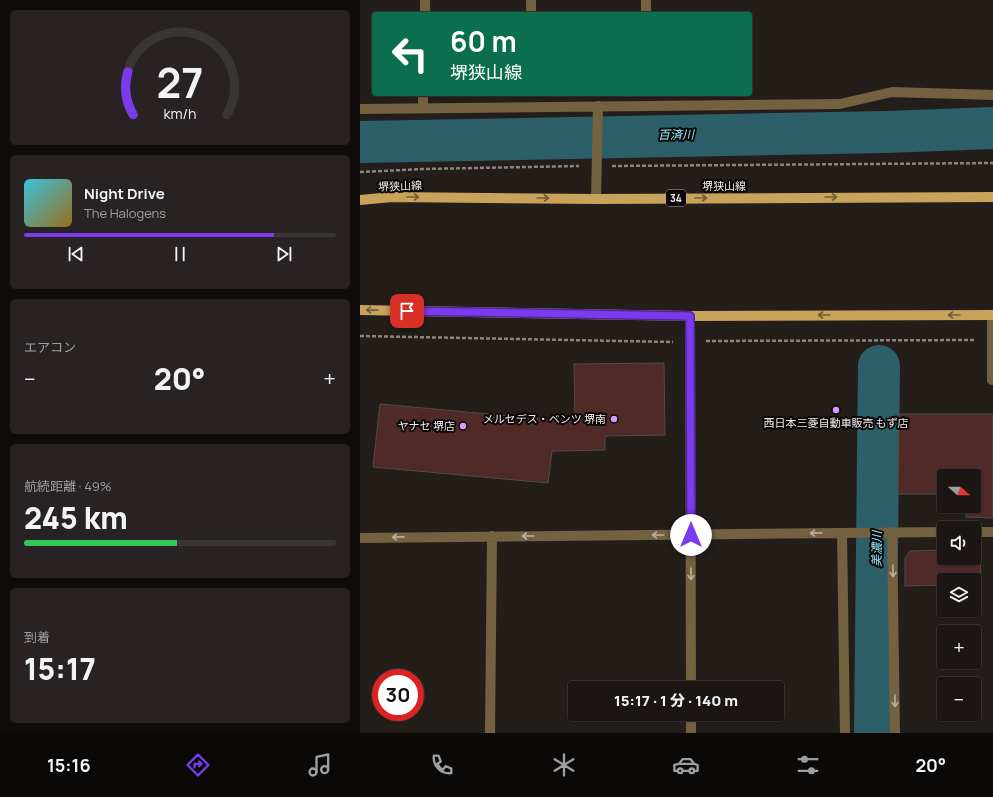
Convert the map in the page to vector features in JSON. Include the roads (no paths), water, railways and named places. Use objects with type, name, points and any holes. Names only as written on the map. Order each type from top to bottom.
[{"type":"main road","name":"堺狭山線","points":[[360,200],[392,197],[596,199],[993,197]]},
{"type":"main road","points":[[360,310],[690,316],[992,315]]},
{"type":"street","points":[[425,0],[425,12]]},
{"type":"street","points":[[531,0],[531,12]]},
{"type":"street","points":[[646,0],[646,12]]},
{"type":"street","points":[[360,109],[423,108],[598,111],[840,104],[892,92],[993,94]]},
{"type":"street","points":[[423,96],[423,108]]},
{"type":"street","points":[[596,199],[598,111]]},
{"type":"street","points":[[992,315],[992,380]]},
{"type":"street","points":[[690,316],[691,681]]},
{"type":"street","points":[[889,532],[895,733]]},
{"type":"street","points":[[360,538],[937,532]]},
{"type":"street","points":[[981,532],[993,532]]},
{"type":"street","points":[[842,533],[845,733]]},
{"type":"street","points":[[490,733],[492,536]]},
{"type":"street","points":[[691,721],[691,733]]},
{"type":"waterway","name":"百済川","points":[[360,142],[886,132],[993,128]]},
{"type":"waterway","name":"美濃川","points":[[875,733],[879,366]]},
{"type":"place","name":"西日本三菱自動車販売 もず店","points":[[836,410]]},
{"type":"place","name":"メルセデス・ベンツ 堺南","points":[[614,419]]},
{"type":"place","name":"ヤナセ 堺店","points":[[463,426]]}]
